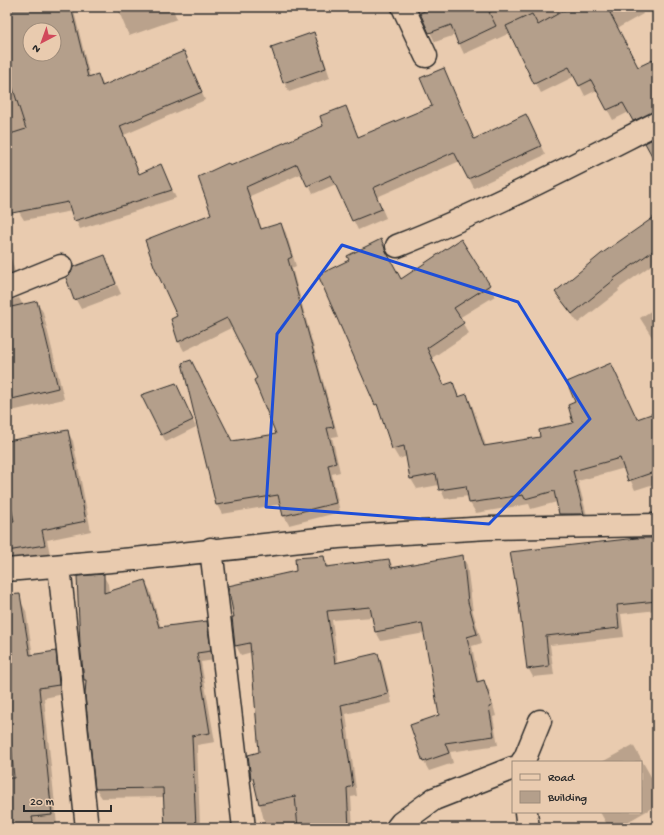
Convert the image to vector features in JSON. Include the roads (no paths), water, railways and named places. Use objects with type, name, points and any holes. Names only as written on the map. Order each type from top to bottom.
[{"type":"street","points":[[403,7],[426,56]]},
{"type":"street","points":[[397,246],[440,229],[570,167],[657,123]]},
{"type":"street","points":[[7,288],[61,266]]},
{"type":"street","points":[[7,570],[338,537],[456,529],[657,525]]},
{"type":"street","points":[[211,549],[244,828]]},
{"type":"street","points":[[59,566],[87,828]]},
{"type":"street","points":[[523,761],[540,721]]},
{"type":"street","points":[[397,828],[401,823],[434,799],[512,768]]},
{"type":"street","points":[[526,813],[528,828]]}]
